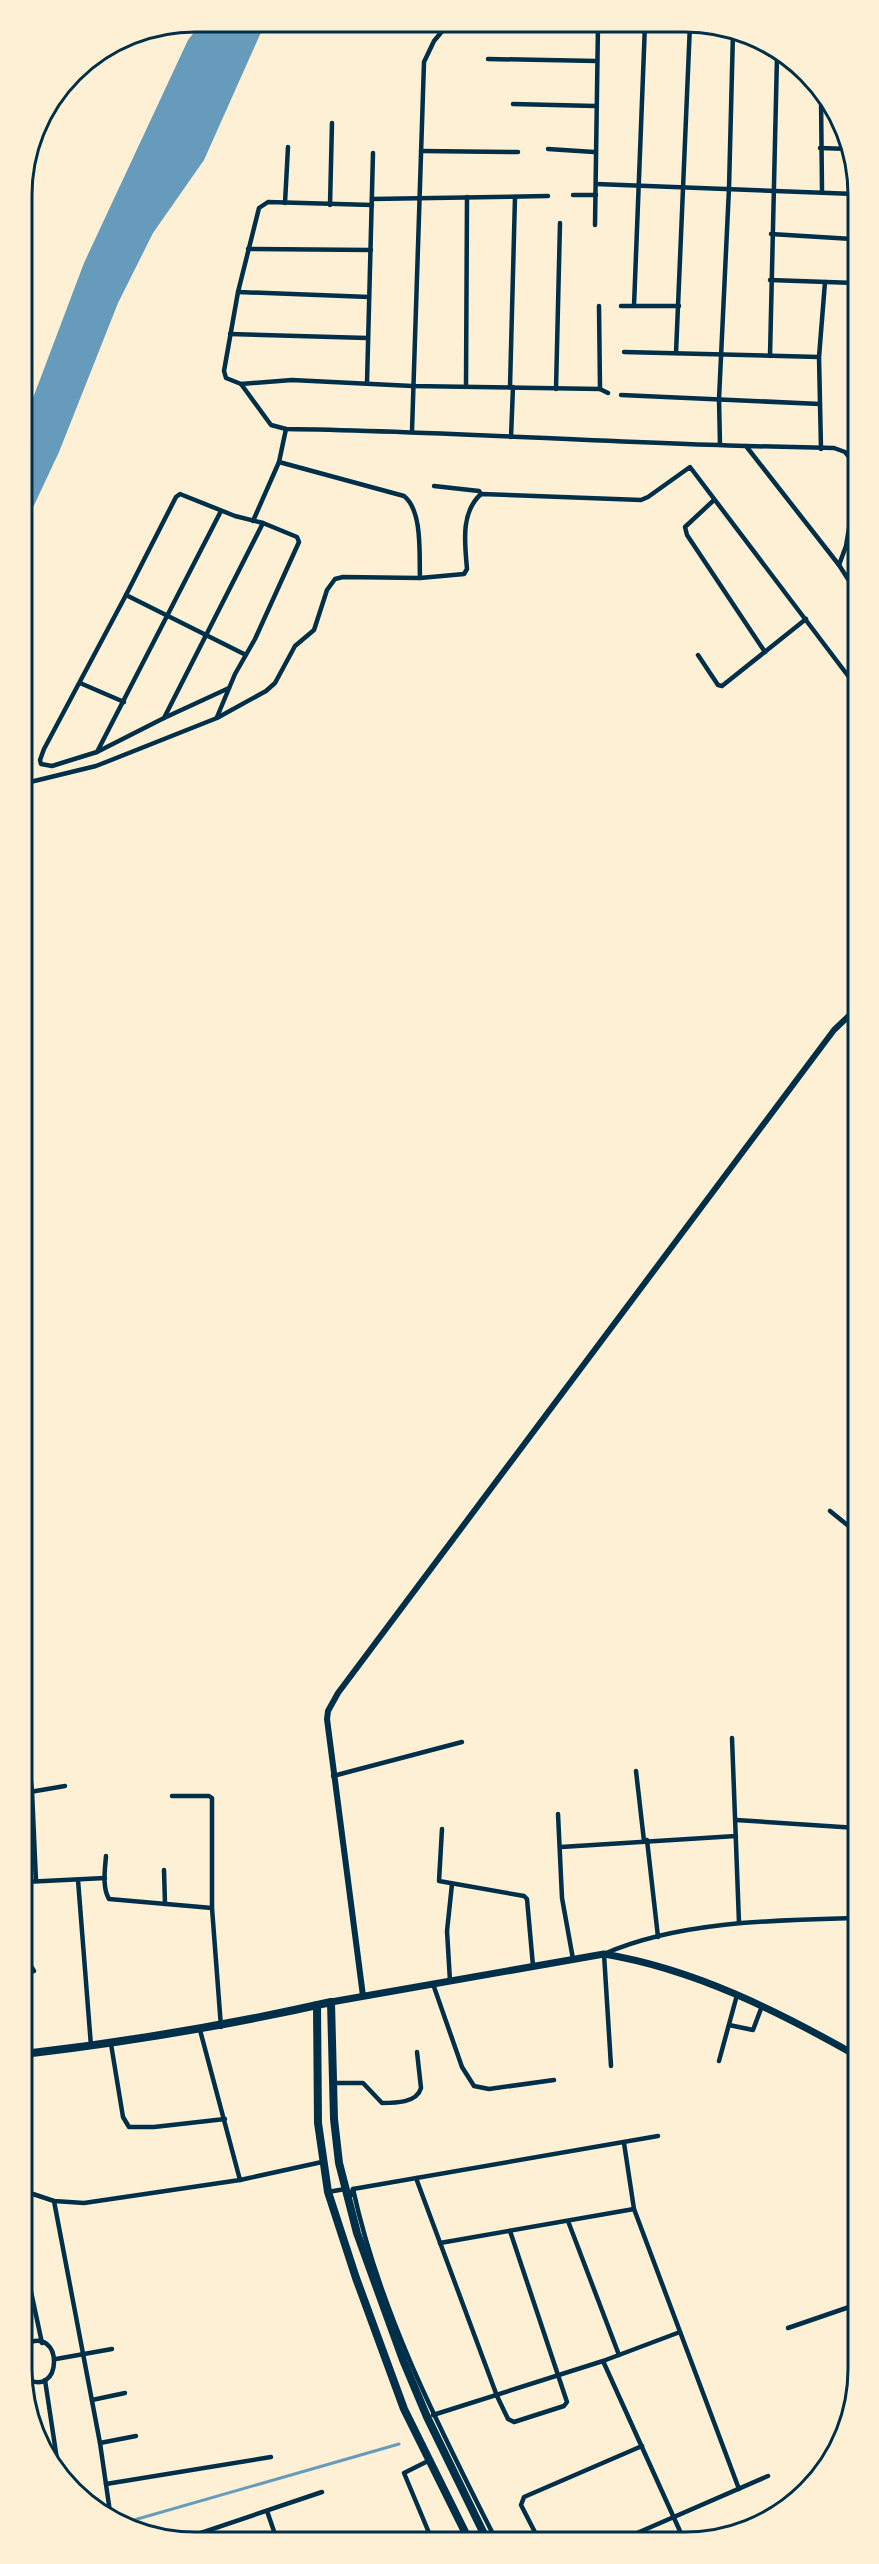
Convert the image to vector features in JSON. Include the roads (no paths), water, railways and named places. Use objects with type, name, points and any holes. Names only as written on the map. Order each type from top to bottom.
[{"type":"main road","points":[[32,2053],[200,2030],[331,2002],[604,1954],[648,1962],[737,1995],[847,2051]]},
{"type":"main road","points":[[331,2002],[332,2083],[339,2163],[380,2300],[483,2532]]},
{"type":"main road","points":[[317,2005],[317,2099],[322,2162],[328,2192],[376,2337],[404,2409],[465,2532]]},
{"type":"street","points":[[412,431],[424,62],[441,32]]},
{"type":"street","points":[[595,225],[594,152],[598,32]]},
{"type":"street","points":[[634,306],[645,32]]},
{"type":"street","points":[[676,353],[680,306],[690,32]]},
{"type":"street","points":[[720,445],[719,399],[729,188],[733,39]]},
{"type":"street","points":[[488,59],[597,61]]},
{"type":"street","points":[[770,356],[772,190],[777,60]]},
{"type":"street","points":[[513,104],[595,106]]},
{"type":"street","points":[[822,107],[820,148],[822,191]]},
{"type":"street","points":[[330,205],[332,123]]},
{"type":"street","points":[[285,203],[288,147]]},
{"type":"street","points":[[820,148],[841,149]]},
{"type":"street","points":[[548,149],[594,152]]},
{"type":"street","points":[[422,151],[518,152]]},
{"type":"street","points":[[367,383],[374,153]]},
{"type":"street","points":[[596,184],[848,193]]},
{"type":"street","points":[[573,195],[596,195]]},
{"type":"street","points":[[372,199],[548,196]]},
{"type":"street","points":[[466,386],[467,197]]},
{"type":"street","points":[[511,437],[515,197]]},
{"type":"street","points":[[372,205],[268,202],[260,208],[238,292],[224,371],[226,378],[241,384],[292,380],[412,386],[600,390],[608,393]]},
{"type":"street","points":[[556,389],[560,223]]},
{"type":"street","points":[[771,234],[848,239]]},
{"type":"street","points":[[248,249],[372,250]]},
{"type":"street","points":[[770,280],[848,283]]},
{"type":"street","points":[[821,449],[819,357],[825,282]]},
{"type":"street","points":[[238,292],[369,297]]},
{"type":"street","points":[[599,306],[600,390]]},
{"type":"street","points":[[621,306],[680,306]]},
{"type":"street","points":[[230,334],[367,338]]},
{"type":"street","points":[[624,352],[819,357]]},
{"type":"street","points":[[241,384],[270,424],[286,429],[412,431],[614,442],[834,448],[848,455]]},
{"type":"street","points":[[621,395],[820,404]]},
{"type":"street","points":[[253,521],[279,462],[286,429]]},
{"type":"street","points":[[746,446],[848,579]]},
{"type":"street","points":[[279,462],[404,496],[409,501],[417,519],[420,578]]},
{"type":"street","points":[[434,486],[481,494],[646,498],[690,467],[848,676]]},
{"type":"street","points":[[217,718],[299,543],[297,537],[263,523],[220,511],[185,494],[176,496],[40,760],[41,764],[52,766],[97,752],[230,687]]},
{"type":"street","points":[[32,782],[96,766],[217,718],[266,691],[275,683],[292,651],[315,630],[327,590],[334,579],[344,577],[420,578],[464,574],[467,569],[464,537],[467,519],[476,499],[481,494]]},
{"type":"street","points":[[714,500],[689,521],[685,527],[687,535],[765,652]]},
{"type":"street","points":[[97,752],[220,511]]},
{"type":"street","points":[[164,718],[263,523]]},
{"type":"street","points":[[839,566],[848,535]]},
{"type":"street","points":[[126,595],[246,655]]},
{"type":"street","points":[[698,655],[720,686],[806,619]]},
{"type":"street","points":[[80,683],[124,702]]},
{"type":"street","points":[[363,1996],[327,1717],[338,1693],[834,1030],[848,1017]]},
{"type":"street","points":[[830,1511],[847,1525]]},
{"type":"street","points":[[732,1738],[739,1923]]},
{"type":"street","points":[[333,1776],[462,1742]]},
{"type":"street","points":[[636,1771],[658,1937]]},
{"type":"street","points":[[36,1881],[32,1791],[65,1786]]},
{"type":"street","points":[[172,1796],[209,1796],[212,1798],[212,1908],[221,2026]]},
{"type":"street","points":[[558,1814],[562,1898],[573,1959]]},
{"type":"street","points":[[735,1820],[847,1827]]},
{"type":"street","points":[[442,1828],[437,1878],[441,1882],[524,1896],[527,1899],[533,1966]]},
{"type":"street","points":[[561,1847],[735,1836]]},
{"type":"street","points":[[106,1856],[106,1895],[109,1899],[212,1908]]},
{"type":"street","points":[[164,1870],[165,1904]]},
{"type":"street","points":[[32,1881],[105,1878]]},
{"type":"street","points":[[78,1880],[91,2046]]},
{"type":"street","points":[[450,1981],[447,1931],[452,1884]]},
{"type":"street","points":[[611,2066],[604,1954],[623,1945],[739,1923],[778,1919],[847,1918]]},
{"type":"street","points":[[433,1984],[462,2067],[474,2086],[489,2089],[554,2080]]},
{"type":"street","points":[[719,2061],[737,1995]]},
{"type":"street","points":[[729,2025],[753,2030],[762,2006]]},
{"type":"street","points":[[200,2030],[240,2180]]},
{"type":"street","points":[[111,2044],[123,2117],[129,2127],[154,2127],[225,2119]]},
{"type":"street","points":[[332,2083],[363,2083],[382,2103],[413,2099],[422,2088],[417,2052]]},
{"type":"street","points":[[328,2192],[348,2191],[658,2136]]},
{"type":"street","points":[[624,2143],[634,2209],[739,2489]]},
{"type":"street","points":[[32,2194],[54,2201],[84,2203],[240,2180],[322,2162]]},
{"type":"street","points":[[416,2178],[496,2396],[511,2421],[564,2406],[567,2402],[510,2231]]},
{"type":"street","points":[[54,2201],[100,2443],[109,2508]]},
{"type":"street","points":[[440,2243],[634,2209]]},
{"type":"street","points":[[568,2221],[619,2355]]},
{"type":"street","points":[[32,2296],[42,2343]]},
{"type":"street","points":[[788,2328],[847,2308]]},
{"type":"street","points":[[492,2532],[430,2416],[603,2361],[680,2332]]},
{"type":"street","points":[[32,2344],[42,2343],[53,2350],[56,2359],[52,2374],[45,2380],[32,2379]]},
{"type":"street","points":[[56,2359],[112,2349]]},
{"type":"street","points":[[603,2361],[681,2532]]},
{"type":"street","points":[[45,2380],[57,2456]]},
{"type":"street","points":[[92,2400],[125,2393]]},
{"type":"street","points":[[100,2443],[136,2436]]},
{"type":"street","points":[[536,2532],[521,2505],[524,2498],[642,2446]]},
{"type":"street","points":[[106,2484],[271,2457]]},
{"type":"street","points":[[428,2461],[404,2473],[429,2532]]},
{"type":"street","points":[[639,2532],[768,2476]]},
{"type":"street","points":[[204,2532],[322,2492]]},
{"type":"street","points":[[267,2511],[274,2532]]},
{"type":"water","points":[[194,32],[261,32],[204,160],[153,233],[118,303],[59,452],[32,510],[32,401],[84,263],[188,40]]},
{"type":"waterway","points":[[133,2520],[399,2444]]}]
